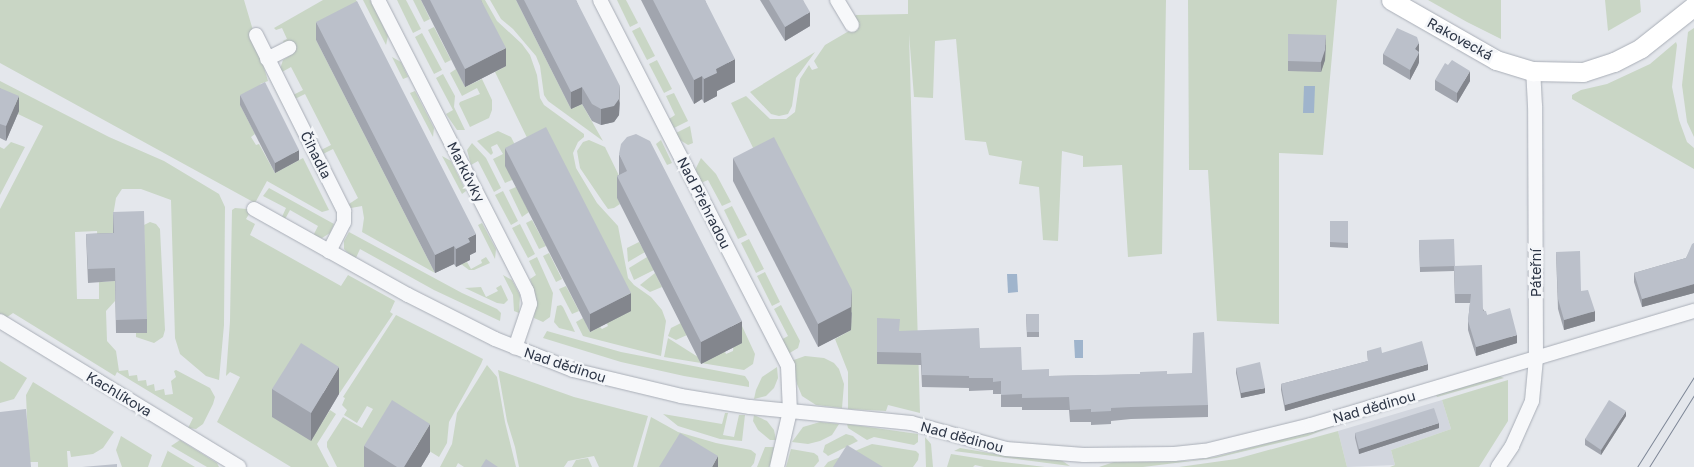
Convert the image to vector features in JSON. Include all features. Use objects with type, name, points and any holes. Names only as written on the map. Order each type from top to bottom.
[{"type":"main road","name":"Rakovecká","points":[[1391,0],[1496,60],[1533,71],[1583,72],[1614,62],[1641,48],[1694,6]]},
{"type":"street","name":"Markůvky","points":[[378,0],[527,291],[530,304],[515,348]]},
{"type":"street","name":"Nad Přehradou","points":[[600,0],[788,366],[790,411]]},
{"type":"street","points":[[837,0],[852,25]]},
{"type":"street","name":"Čihadla","points":[[256,35],[344,211],[344,222],[328,251]]},
{"type":"street","points":[[268,58],[289,48]]},
{"type":"street","name":"Páteřní","points":[[1498,467],[1512,446],[1532,402],[1536,359],[1535,106],[1533,71]]},
{"type":"street","name":"Nad dědinou","points":[[254,208],[408,296],[515,348],[573,370],[633,386],[690,398],[790,411],[911,423],[1006,449],[1084,455],[1174,454],[1205,451],[1311,425],[1694,311]]},
{"type":"street","name":"Kachlíkova","points":[[0,321],[238,467]]},
{"type":"street","points":[[776,467],[790,411]]},
{"type":"shaded area","points":[[1442,400],[1451,429],[1391,450],[1395,465],[1347,467],[1338,431]]},
{"type":"green space","points":[[0,0],[244,0],[268,81],[260,84],[265,92],[240,105],[255,134],[251,137],[256,145],[259,144],[275,173],[303,158],[329,210],[322,212],[267,181],[255,203],[0,63]]},
{"type":"green space","points":[[323,0],[356,0],[370,28],[316,40],[435,273],[362,232],[364,218],[362,206],[351,208],[349,204],[358,198],[333,149],[323,154],[321,150],[331,145],[305,94],[295,99],[293,95],[303,90],[291,67],[282,72],[280,69],[283,60],[294,53],[288,42],[284,43],[283,41],[287,39],[282,28],[276,30],[274,28]]},
{"type":"green space","points":[[363,0],[370,0],[388,36],[386,45]]},
{"type":"green space","points":[[397,0],[406,0],[421,29],[413,33]]},
{"type":"green space","points":[[413,0],[421,0],[430,19],[424,22]]},
{"type":"green space","points":[[472,0],[485,0],[497,21],[522,44],[530,55],[537,75],[540,98],[544,105],[584,134],[584,137],[578,142],[573,153],[576,168],[597,203],[618,226],[628,278],[634,285],[651,297],[662,310],[666,321],[661,356],[583,336],[576,322],[583,318],[590,332],[600,327],[602,329],[608,326],[534,152],[495,72],[506,66]]},
{"type":"green space","points":[[490,0],[516,0],[571,109],[582,104],[603,141],[548,101],[544,95],[540,66],[536,56],[513,29],[501,19]]},
{"type":"green space","points":[[617,0],[626,0],[638,23],[630,27]]},
{"type":"green space","points":[[908,0],[1166,0],[1162,254],[1128,257],[1122,165],[1083,167],[1083,156],[1062,151],[1058,241],[1043,240],[1039,187],[1019,184],[1022,161],[989,155],[986,142],[965,140],[956,39],[935,41],[933,98],[914,97],[909,34],[920,413],[888,405],[886,411],[848,409],[848,372],[835,339],[851,330],[762,166],[731,103],[746,96],[770,119],[786,119],[795,112],[800,79],[809,65],[812,70],[818,68],[814,61],[825,45],[854,28],[854,17],[856,15],[908,14]]},
{"type":"green space","points":[[1188,0],[1337,0],[1323,155],[1279,153],[1279,324],[1217,321],[1208,170],[1189,170]]},
{"type":"green space","points":[[1428,0],[1501,0],[1501,39],[1467,22]]},
{"type":"green space","points":[[1605,0],[1640,0],[1641,12],[1608,31]]},
{"type":"green space","points":[[434,27],[451,60],[445,63],[428,30]]},
{"type":"green space","points":[[640,27],[655,56],[647,60],[632,31]]},
{"type":"green space","points":[[1694,28],[1694,137],[1687,122],[1682,85],[1688,32]]},
{"type":"green space","points":[[422,33],[442,70],[434,74],[415,37]]},
{"type":"green space","points":[[1676,42],[1672,87],[1679,120],[1687,142],[1694,148],[1694,169],[1572,99],[1572,95],[1581,90],[1607,84],[1650,64]]},
{"type":"green space","points":[[815,52],[796,78],[792,106],[788,114],[779,116],[771,114],[750,92]]},
{"type":"green space","points":[[392,57],[401,62],[408,77],[403,79]]},
{"type":"green space","points":[[657,60],[672,89],[664,93],[649,64]]},
{"type":"green space","points":[[456,69],[465,87],[482,79],[492,100],[492,110],[489,118],[470,127],[459,104],[480,94],[477,88],[462,96],[450,73]]},
{"type":"green space","points":[[443,74],[455,96],[454,107],[465,130],[457,130],[446,114],[453,110],[436,78]]},
{"type":"green space","points":[[0,81],[109,137],[164,161],[219,194],[225,207],[224,325],[219,380],[206,376],[180,354],[175,338],[171,200],[141,189],[122,189],[116,198],[113,216],[114,246],[98,247],[97,231],[75,232],[77,299],[99,299],[99,282],[115,281],[115,301],[106,311],[107,341],[116,351],[119,371],[128,370],[129,376],[137,375],[138,381],[146,380],[147,386],[154,384],[155,391],[164,389],[165,395],[173,394],[171,381],[176,377],[174,371],[176,370],[210,388],[215,397],[213,404],[203,424],[196,429],[188,428],[193,418],[117,372],[115,376],[13,313],[6,318],[0,314],[0,209],[43,126],[18,114],[19,110],[0,103]]},
{"type":"green space","points":[[415,91],[434,128],[433,137],[410,93]]},
{"type":"green space","points":[[674,93],[688,121],[674,128],[669,119],[675,115],[666,96]]},
{"type":"green space","points":[[690,126],[693,143],[688,145],[680,140],[676,133]]},
{"type":"green space","points":[[498,131],[511,137],[520,155],[512,180],[505,183],[493,159],[503,154],[497,144],[491,147],[493,153],[491,155],[477,141]]},
{"type":"green space","points":[[589,140],[605,147],[627,192],[617,197],[620,204],[614,208],[608,209],[580,168],[577,151],[583,142]]},
{"type":"green space","points":[[661,140],[672,163],[667,165],[656,144]]},
{"type":"green space","points":[[11,142],[25,147],[0,195],[0,147],[4,149]]},
{"type":"green space","points":[[472,143],[486,158],[501,188],[494,192],[478,161],[471,165],[467,150]]},
{"type":"green space","points":[[442,156],[451,161],[466,191],[462,194]]},
{"type":"green space","points":[[701,158],[716,174],[731,202],[722,206],[708,180],[701,183],[695,170]]},
{"type":"green space","points":[[516,187],[529,212],[522,217],[509,190]]},
{"type":"green space","points":[[269,188],[334,224],[330,233],[322,238],[313,236],[318,226],[290,210],[284,221],[281,219],[286,208],[263,196]]},
{"type":"green space","points":[[503,191],[518,221],[511,225],[495,195]]},
{"type":"green space","points":[[732,206],[747,235],[738,239],[724,210]]},
{"type":"green space","points":[[235,208],[247,209],[249,214],[246,219],[255,224],[250,235],[341,286],[348,275],[395,301],[390,312],[393,314],[339,394],[301,371],[273,417],[311,440],[330,410],[336,414],[317,444],[329,467],[291,467],[217,422],[240,377],[230,372],[226,376],[230,321],[232,210]]},
{"type":"green space","points":[[532,220],[546,246],[539,249],[526,223]]},
{"type":"green space","points":[[150,222],[156,224],[160,229],[165,330],[163,337],[154,343],[136,337],[136,333],[146,333],[144,225]]},
{"type":"green space","points":[[482,223],[496,249],[495,259],[478,225]]},
{"type":"green space","points":[[520,224],[535,254],[528,258],[512,228]]},
{"type":"green space","points":[[349,232],[462,293],[497,309],[501,313],[500,321],[434,290],[360,249],[355,260],[344,249],[344,241]]},
{"type":"green space","points":[[749,239],[764,269],[756,273],[741,243]]},
{"type":"green space","points":[[639,242],[645,252],[628,262],[627,248]]},
{"type":"green space","points":[[549,253],[562,279],[556,282],[543,256]]},
{"type":"green space","points":[[486,257],[490,263],[474,270],[469,270],[461,264],[467,262],[471,269],[482,263],[481,260]]},
{"type":"green space","points":[[537,257],[553,293],[550,317],[543,322],[534,318],[536,298],[530,279],[536,275],[529,261]]},
{"type":"green space","points":[[647,257],[654,270],[634,280],[629,268]]},
{"type":"green space","points":[[765,272],[780,302],[772,306],[757,276]]},
{"type":"green space","points":[[655,273],[662,287],[650,292],[640,285]]},
{"type":"green space","points":[[503,275],[512,280],[520,295],[519,313],[514,311],[513,295]]},
{"type":"green space","points":[[501,285],[508,300],[504,304],[497,303],[465,288],[481,287],[486,297],[498,291],[496,288]]},
{"type":"green space","points":[[566,286],[579,311],[572,314],[559,289]]},
{"type":"green space","points":[[561,305],[575,332],[559,328],[554,322],[557,306]]},
{"type":"green space","points":[[781,305],[800,341],[798,348],[788,354],[781,340],[788,336],[774,309]]},
{"type":"green space","points":[[396,315],[483,359],[449,422],[447,443],[439,457],[392,428],[368,467],[337,467],[327,447],[327,442],[343,417],[362,428],[373,409],[367,406],[357,423],[344,415],[347,410],[342,405],[345,398],[343,397]]},
{"type":"green space","points":[[681,323],[687,335],[676,340],[668,336],[671,328]]},
{"type":"green space","points":[[742,326],[755,354],[753,364],[744,370],[664,357],[668,338],[698,357],[725,352],[726,354],[733,351],[735,329]]},
{"type":"green space","points":[[547,331],[621,352],[745,376],[749,382],[749,387],[684,376],[621,362],[543,338]]},
{"type":"green space","points":[[805,356],[824,358],[834,363],[839,369],[844,384],[842,408],[816,405],[802,396],[791,361]]},
{"type":"green space","points":[[0,361],[27,378],[14,399],[0,403]]},
{"type":"green space","points":[[487,365],[497,377],[516,467],[464,467],[458,463],[456,467],[440,467],[452,444],[457,413]]},
{"type":"green space","points":[[777,367],[778,378],[774,388],[766,396],[754,399],[762,377]]},
{"type":"green space","points":[[498,370],[574,397],[648,416],[633,467],[599,467],[594,456],[568,461],[564,467],[519,467],[507,421]]},
{"type":"green space","points":[[1499,376],[1504,378],[1437,397],[1436,395]]},
{"type":"green space","points":[[1508,380],[1508,421],[1479,467],[1390,467],[1395,465],[1391,450],[1451,429],[1442,400]]},
{"type":"green space","points":[[33,382],[114,432],[103,448],[93,454],[71,457],[70,451],[67,451],[68,467],[38,467],[38,462],[29,462],[26,395]]},
{"type":"green space","points":[[725,413],[728,413],[723,435],[734,437],[739,415],[745,415],[742,441],[720,439],[678,426],[663,414],[722,424]]},
{"type":"green space","points":[[754,415],[767,421],[774,430],[776,440],[770,440],[758,430],[753,421]]},
{"type":"green space","points":[[651,417],[678,432],[716,443],[751,450],[756,454],[754,463],[751,467],[637,467]]},
{"type":"green space","points":[[820,422],[839,424],[832,435],[820,441],[808,444],[792,442],[803,427]]},
{"type":"green space","points":[[847,424],[918,434],[918,442],[914,445],[874,437],[867,440],[848,428]]},
{"type":"green space","points":[[1336,425],[1308,436],[1216,458],[1143,467],[1099,467],[1114,462],[1188,461],[1215,457]]},
{"type":"green space","points":[[1338,431],[1347,467],[1179,467],[1236,459]]},
{"type":"green space","points":[[846,434],[853,436],[858,441],[828,456],[823,452],[825,445]]},
{"type":"green space","points":[[121,436],[152,455],[148,467],[122,467],[116,450]]},
{"type":"green space","points":[[925,437],[931,444],[933,467],[926,467]]},
{"type":"green space","points":[[180,440],[217,463],[219,467],[207,467],[171,446]]},
{"type":"green space","points":[[872,444],[916,451],[919,454],[918,460],[913,467],[824,467],[828,462]]},
{"type":"green space","points":[[765,447],[774,447],[771,463],[769,467],[757,467]]},
{"type":"green space","points":[[960,448],[1007,456],[1061,460],[1070,466],[954,451]]},
{"type":"green space","points":[[791,449],[814,453],[818,456],[819,461],[814,467],[786,467]]},
{"type":"green space","points":[[168,451],[195,467],[161,467]]},
{"type":"green space","points":[[951,454],[1045,467],[984,467],[975,465],[973,467],[947,467]]},
{"type":"green space","points":[[588,458],[592,467],[572,467],[576,460]]},
{"type":"water","points":[[1304,86],[1315,86],[1314,113],[1303,113]]},
{"type":"water","points":[[1007,274],[1017,274],[1018,292],[1008,293]]},
{"type":"water","points":[[1074,340],[1083,340],[1083,358],[1075,358]]},
{"type":"building","points":[[430,0],[481,0],[506,48],[465,69]]},
{"type":"building","points":[[524,0],[576,0],[620,86],[619,99],[614,106],[601,109],[592,104],[582,87],[571,92]]},
{"type":"building","points":[[653,0],[705,0],[735,59],[716,69],[717,73],[704,79],[702,76],[694,80]]},
{"type":"building","points":[[769,0],[803,0],[810,12],[785,27]]},
{"type":"building","points":[[357,1],[476,234],[468,238],[470,242],[456,249],[454,246],[435,255],[316,22]]},
{"type":"building","points":[[1397,28],[1417,37],[1419,43],[1415,49],[1419,52],[1418,55],[1410,70],[1383,54]]},
{"type":"building","points":[[1288,34],[1326,35],[1325,50],[1321,62],[1288,61]]},
{"type":"building","points":[[1452,60],[1470,71],[1457,93],[1435,80],[1445,63],[1448,65]]},
{"type":"building","points":[[265,82],[299,150],[275,163],[240,95]]},
{"type":"building","points":[[0,88],[19,96],[6,126],[0,124]]},
{"type":"building","points":[[546,127],[631,293],[590,314],[505,148]]},
{"type":"building","points":[[636,134],[650,141],[742,321],[701,342],[617,176],[627,171],[619,154],[621,144],[627,137]]},
{"type":"building","points":[[774,137],[852,290],[851,307],[818,324],[733,158]]},
{"type":"building","points":[[144,211],[147,319],[116,320],[115,268],[88,269],[86,234],[114,233],[113,212]]},
{"type":"building","points":[[1330,221],[1348,221],[1348,243],[1330,242]]},
{"type":"building","points":[[1454,239],[1455,266],[1420,267],[1419,240]]},
{"type":"building","points":[[1694,243],[1694,284],[1642,299],[1634,273],[1686,258]]},
{"type":"building","points":[[1580,251],[1581,291],[1588,290],[1595,311],[1564,320],[1558,299],[1556,252]]},
{"type":"building","points":[[1482,265],[1483,311],[1486,311],[1487,315],[1510,308],[1517,335],[1476,347],[1468,321],[1471,294],[1455,294],[1454,266]]},
{"type":"building","points":[[1026,314],[1039,314],[1039,332],[1027,332]]},
{"type":"building","points":[[877,318],[900,319],[899,331],[979,328],[980,348],[1021,347],[1022,370],[1049,369],[1049,376],[1140,374],[1140,372],[1167,371],[1167,374],[1192,373],[1193,333],[1204,332],[1208,405],[1111,408],[1111,411],[1091,412],[1091,409],[1070,410],[1069,397],[1022,398],[1022,394],[1001,395],[1001,381],[993,382],[993,378],[922,375],[921,353],[877,352]]},
{"type":"building","points":[[1422,341],[1428,364],[1285,405],[1281,384],[1368,361],[1367,351],[1381,347],[1382,353]]},
{"type":"building","points":[[301,343],[339,367],[311,413],[272,389]]},
{"type":"building","points":[[1260,362],[1265,388],[1241,393],[1236,368]]},
{"type":"building","points":[[392,400],[430,424],[404,467],[397,467],[364,446]]},
{"type":"building","points":[[1609,400],[1626,411],[1601,450],[1585,439]]},
{"type":"building","points":[[1434,408],[1439,423],[1359,449],[1355,433]]},
{"type":"building","points":[[26,409],[31,467],[0,467],[0,412]]},
{"type":"building","points":[[680,433],[718,456],[712,467],[659,467]]},
{"type":"building","points":[[847,445],[883,467],[833,467]]},
{"type":"building","points":[[486,459],[498,467],[481,467]]},
{"type":"building","points":[[117,464],[117,467],[82,467]]},
{"type":"tram line","points":[[1637,467],[1694,377]]},
{"type":"tram line","points":[[1649,467],[1694,395]]}]
